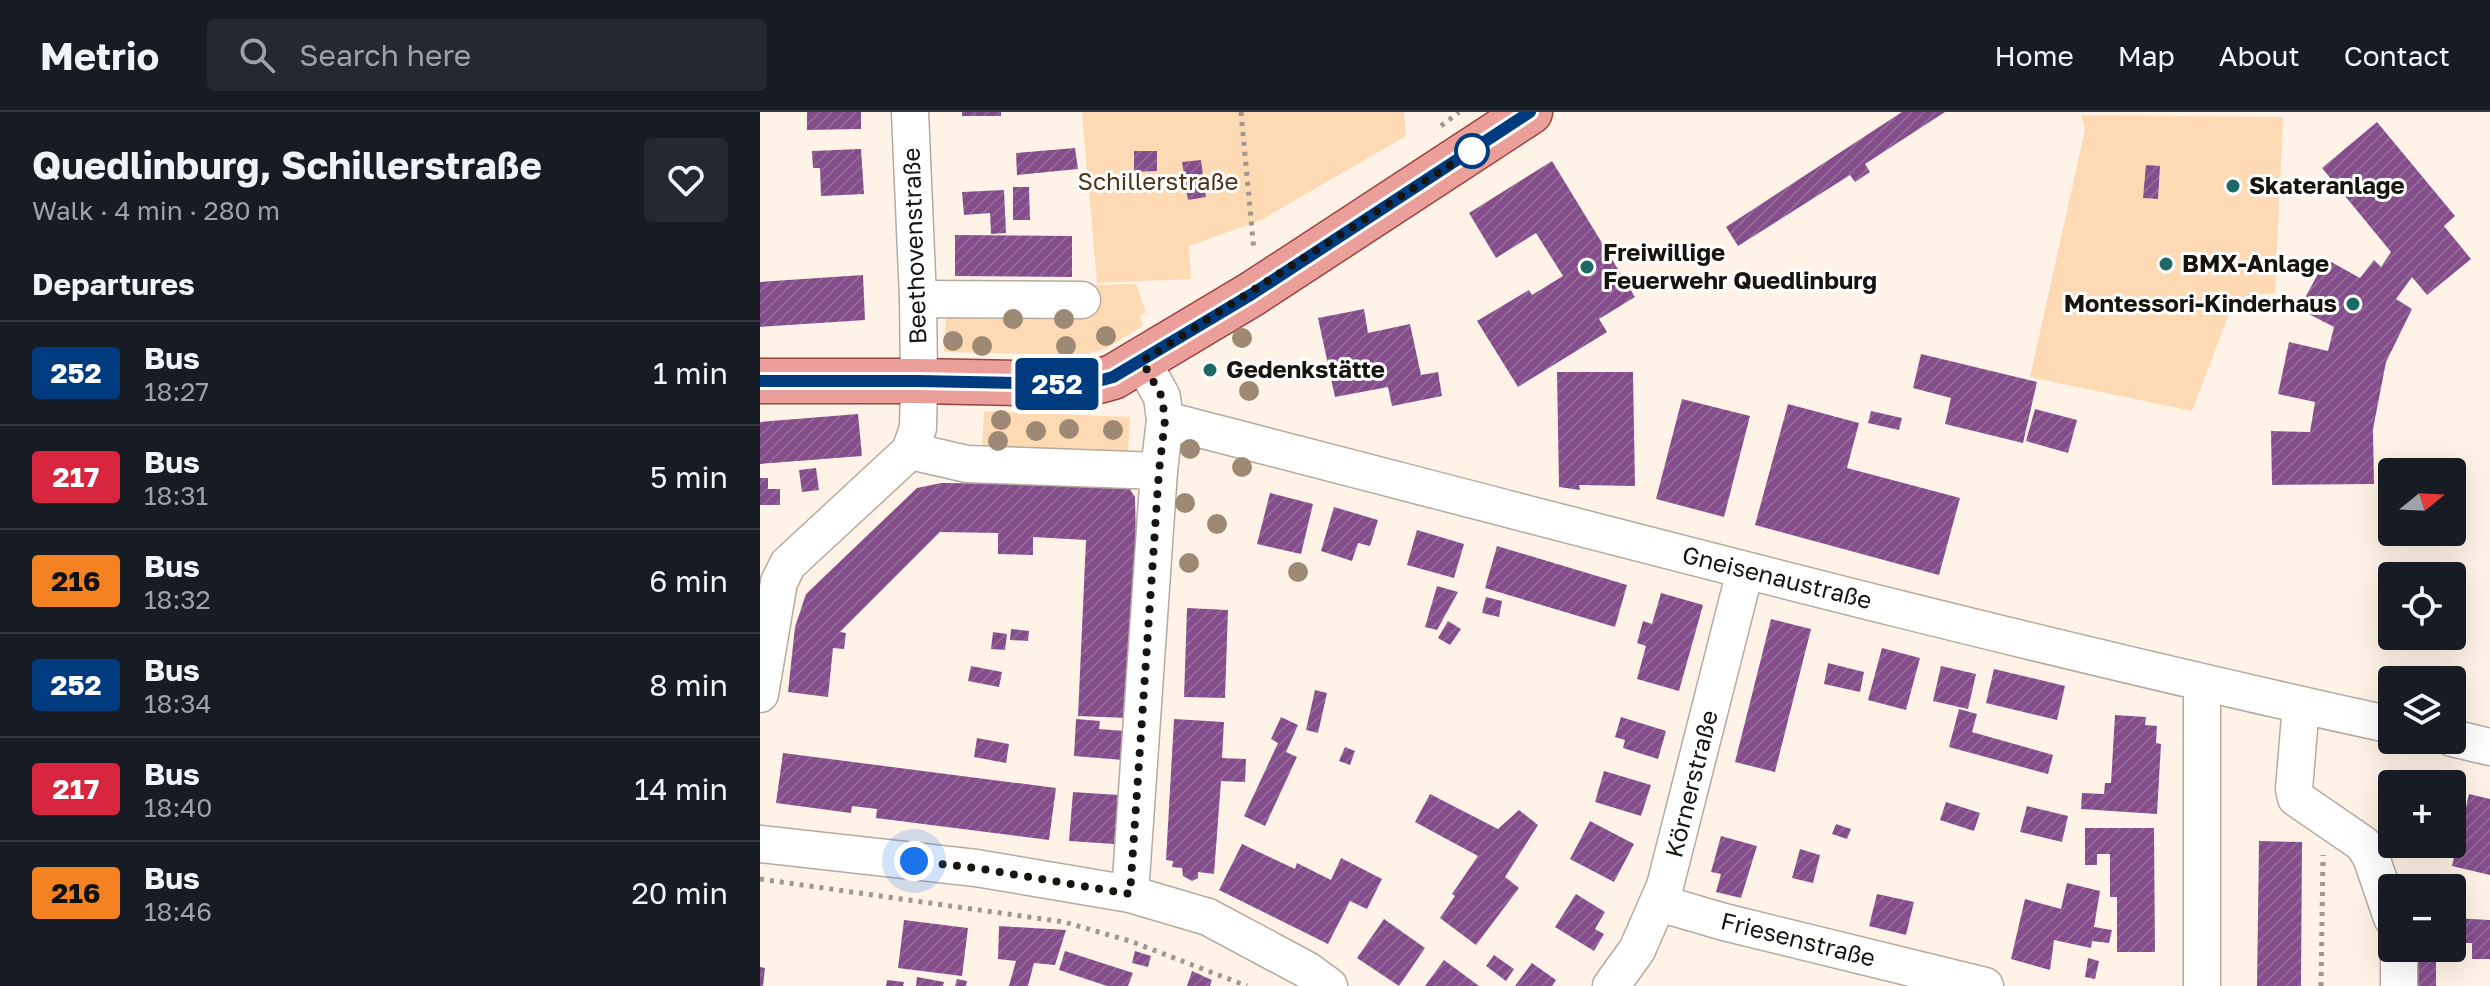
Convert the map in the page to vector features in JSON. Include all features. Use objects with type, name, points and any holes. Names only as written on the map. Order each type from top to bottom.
[{"type":"main road","points":[[760,381],[1081,384],[1113,377],[1259,288],[1530,112]]},
{"type":"street","name":"Beethovenstraße","points":[[910,112],[919,381],[918,428],[910,451]]},
{"type":"street","points":[[918,299],[1082,300]]},
{"type":"street","points":[[1130,894],[1165,420],[1162,397],[1142,361]]},
{"type":"street","name":"Gneisenaustraße","points":[[1165,420],[1745,571],[2202,684],[2378,722]]},
{"type":"street","points":[[760,694],[779,582],[788,564],[910,451],[967,464],[1159,471]]},
{"type":"street","name":"Körnerstraße","points":[[1611,986],[1637,950],[1659,903],[1679,836],[1745,571]]},
{"type":"street","points":[[2202,684],[2202,986]]},
{"type":"street","points":[[2301,705],[2295,794],[2302,804],[2360,841],[2368,850],[2378,878]]},
{"type":"street","points":[[2466,741],[2490,747]]},
{"type":"street","points":[[760,844],[976,868],[1130,894],[1208,917],[1307,970],[1329,986]]},
{"type":"street","name":"Friesenstraße","points":[[1659,903],[1985,986]]},
{"type":"street","points":[[2399,962],[2399,986]]},
{"type":"path","points":[[1241,112],[1259,288]]},
{"type":"path","points":[[2321,986],[2323,816]]},
{"type":"path","points":[[760,879],[1064,922],[1130,941],[1247,986]]},
{"type":"green space","name":"Schillerstraße","points":[[1082,112],[1404,112],[1406,136],[1261,220],[1189,246],[1191,279],[1097,283]]},
{"type":"green space","name":"BMX-Anlage","points":[[2081,115],[2283,117],[2275,293],[2235,298],[2192,411],[2030,377],[2085,130]]},
{"type":"green space","points":[[1136,284],[1146,312],[1140,315],[1143,326],[1105,349],[1082,355],[944,352],[946,313],[1087,285]]},
{"type":"green space","points":[[984,411],[1130,417],[1128,457],[982,450]]},
{"type":"building","points":[[807,112],[861,112],[861,129],[807,130]]},
{"type":"building","points":[[962,112],[1001,112],[1001,116],[962,116]]},
{"type":"building","points":[[1902,112],[1945,112],[1865,164],[1870,172],[1855,182],[1850,175],[1738,246],[1726,227]]},
{"type":"building","name":"Montessori-Kinderhaus","points":[[2377,122],[2455,216],[2444,226],[2471,259],[2427,295],[2412,277],[2396,299],[2412,309],[2386,362],[2373,429],[2374,484],[2272,485],[2271,431],[2310,432],[2315,402],[2278,394],[2289,342],[2328,351],[2334,327],[2299,309],[2326,259],[2360,278],[2374,260],[2381,267],[2391,252],[2322,168]]},
{"type":"building","points":[[1075,148],[1078,169],[1017,175],[1016,153]]},
{"type":"building","points":[[861,149],[864,194],[821,196],[820,168],[813,168],[812,151]]},
{"type":"building","points":[[1134,151],[1157,151],[1157,171],[1134,172]]},
{"type":"building","points":[[1201,160],[1206,197],[1188,200],[1182,162]]},
{"type":"building","name":"Freiwillige Feuerwehr Quedlinburg","points":[[1552,161],[1635,297],[1599,319],[1607,332],[1518,387],[1477,321],[1529,290],[1532,295],[1563,276],[1536,233],[1496,258],[1469,213]]},
{"type":"building","points":[[2146,165],[2160,166],[2158,199],[2143,198]]},
{"type":"building","points":[[1013,187],[1029,187],[1030,220],[1013,220]]},
{"type":"building","points":[[1004,190],[1006,233],[991,234],[990,213],[964,215],[962,192]]},
{"type":"building","points":[[955,235],[1072,236],[1072,277],[955,276]]},
{"type":"building","points":[[863,275],[865,320],[760,327],[760,282]]},
{"type":"building","points":[[1364,309],[1368,333],[1410,324],[1421,375],[1438,372],[1442,396],[1392,406],[1388,387],[1335,397],[1318,318]]},
{"type":"building","points":[[1921,354],[2037,382],[2023,443],[1945,424],[1951,398],[1913,388]]},
{"type":"building","points":[[1557,372],[1633,372],[1635,486],[1579,485],[1580,490],[1559,487]]},
{"type":"building","points":[[1682,399],[1750,416],[1724,517],[1656,499]]},
{"type":"building","points":[[1788,404],[1859,423],[1847,468],[1960,498],[1939,575],[1755,525]]},
{"type":"building","points":[[2035,409],[2077,420],[2068,453],[2026,441]]},
{"type":"building","points":[[1871,411],[1902,418],[1899,430],[1868,423]]},
{"type":"building","points":[[858,414],[862,456],[760,464],[760,422]]},
{"type":"building","points":[[816,468],[819,490],[802,492],[799,470]]},
{"type":"building","points":[[760,478],[768,478],[768,489],[780,489],[780,505],[760,505]]},
{"type":"building","points":[[941,483],[1127,485],[1135,497],[1136,542],[1128,718],[1078,716],[1086,540],[1033,537],[1033,555],[998,554],[998,533],[940,532],[840,632],[846,633],[844,649],[833,648],[828,697],[788,692],[795,627],[806,594],[917,488]]},
{"type":"building","points":[[1270,493],[1313,504],[1301,554],[1257,544]]},
{"type":"building","points":[[1334,507],[1378,520],[1370,546],[1358,543],[1352,561],[1321,551]]},
{"type":"building","points":[[1417,530],[1464,544],[1454,578],[1407,565]]},
{"type":"building","points":[[1497,546],[1627,585],[1615,627],[1485,588]]},
{"type":"building","points":[[1437,586],[1458,592],[1437,630],[1425,627]]},
{"type":"building","points":[[1661,593],[1703,605],[1679,691],[1637,679],[1646,646],[1637,643],[1643,621],[1652,624]]},
{"type":"building","points":[[1486,597],[1502,601],[1499,617],[1482,613]]},
{"type":"building","points":[[1187,608],[1228,610],[1225,698],[1184,697]]},
{"type":"building","points":[[1771,619],[1811,629],[1775,772],[1735,762]]},
{"type":"building","points":[[1448,621],[1461,629],[1450,645],[1438,638]]},
{"type":"building","points":[[1011,629],[1029,631],[1028,641],[1010,640]]},
{"type":"building","points":[[993,632],[1007,634],[1005,650],[991,649]]},
{"type":"building","points":[[1882,648],[1920,658],[1906,710],[1868,700]]},
{"type":"building","points":[[1828,663],[1864,672],[1860,692],[1824,684]]},
{"type":"building","points":[[971,666],[1002,672],[999,687],[968,681]]},
{"type":"building","points":[[1941,666],[1976,674],[1968,709],[1933,701]]},
{"type":"building","points":[[1994,669],[2065,686],[2057,720],[1986,703]]},
{"type":"building","points":[[1315,690],[1327,693],[1318,733],[1306,730]]},
{"type":"building","points":[[1959,709],[1977,714],[1972,732],[2053,755],[2048,774],[1949,747]]},
{"type":"building","points":[[2115,715],[2146,717],[2145,725],[2157,726],[2156,743],[2161,744],[2157,814],[2081,809],[2082,793],[2104,794],[2105,783],[2111,783]]},
{"type":"building","points":[[1281,717],[1298,725],[1286,752],[1297,757],[1265,826],[1244,816],[1278,743],[1271,739]]},
{"type":"building","points":[[1621,717],[1666,731],[1658,759],[1623,748],[1625,740],[1615,737]]},
{"type":"building","points":[[1076,719],[1100,721],[1099,729],[1125,731],[1123,760],[1074,756]]},
{"type":"building","points":[[1174,719],[1224,722],[1222,758],[1246,759],[1245,782],[1221,781],[1214,874],[1198,872],[1198,878],[1192,881],[1183,876],[1182,868],[1172,867],[1173,861],[1166,860]]},
{"type":"building","points":[[977,738],[1009,744],[1006,763],[974,757]]},
{"type":"building","points":[[1345,747],[1355,751],[1350,765],[1339,761]]},
{"type":"building","points":[[783,753],[1056,788],[1049,840],[876,818],[877,809],[852,806],[851,813],[776,803]]},
{"type":"building","points":[[1604,771],[1651,785],[1641,816],[1595,802]]},
{"type":"building","points":[[1073,792],[1118,795],[1114,844],[1069,841]]},
{"type":"building","points":[[1430,794],[1498,829],[1519,810],[1538,825],[1505,877],[1519,888],[1476,945],[1440,918],[1478,856],[1415,822]]},
{"type":"building","points":[[2469,794],[2490,799],[2490,875],[2452,866],[2454,858],[2466,858],[2466,807]]},
{"type":"building","points":[[1946,802],[1980,813],[1974,831],[1940,820]]},
{"type":"building","points":[[2027,806],[2068,816],[2062,842],[2020,832]]},
{"type":"building","points":[[1590,821],[1634,844],[1614,882],[1570,859]]},
{"type":"building","points":[[1836,824],[1851,829],[1847,839],[1832,834]]},
{"type":"building","points":[[2085,828],[2154,828],[2155,952],[2117,952],[2117,897],[2110,897],[2110,854],[2097,854],[2097,865],[2085,865]]},
{"type":"building","points":[[1721,836],[1757,846],[1741,898],[1716,892],[1721,874],[1711,872]]},
{"type":"building","points":[[2259,841],[2302,842],[2301,986],[2257,986]]},
{"type":"building","points":[[1242,844],[1295,869],[1297,863],[1331,880],[1341,858],[1382,879],[1367,909],[1350,901],[1328,944],[1219,890]]},
{"type":"building","points":[[1800,849],[1820,855],[1813,883],[1792,878]]},
{"type":"building","points":[[2067,883],[2100,891],[2094,927],[2112,930],[2109,943],[2092,941],[2091,948],[2054,940],[2050,970],[2011,959],[2025,899],[2061,909]]},
{"type":"building","points":[[1576,894],[1605,912],[1595,929],[1604,934],[1594,951],[1555,927]]},
{"type":"building","points":[[1877,894],[1914,902],[1906,935],[1869,926]]},
{"type":"building","points":[[1384,919],[1425,948],[1399,986],[1357,958]]},
{"type":"building","points":[[2466,919],[2490,920],[2490,959],[2472,959],[2472,943],[2466,943]]},
{"type":"building","points":[[904,920],[968,928],[962,976],[898,968]]},
{"type":"building","points":[[999,926],[1066,930],[1055,965],[1034,963],[1028,986],[1009,986],[1016,961],[998,959]]},
{"type":"building","points":[[1065,951],[1133,973],[1128,986],[1107,986],[1059,970]]},
{"type":"building","points":[[1135,951],[1151,956],[1148,967],[1132,963]]},
{"type":"building","points":[[1494,955],[1514,969],[1506,981],[1486,966]]},
{"type":"building","points":[[2088,958],[2099,961],[2095,979],[2085,977]]},
{"type":"building","points":[[1444,960],[1479,986],[1425,986]]},
{"type":"building","points":[[2410,962],[2436,962],[2436,986],[2411,986]]},
{"type":"building","points":[[1532,963],[1556,980],[1552,986],[1515,986]]},
{"type":"building","points":[[760,967],[765,968],[763,986],[760,986]]},
{"type":"building","points":[[1192,971],[1212,980],[1210,986],[1187,986]]},
{"type":"building","points":[[917,977],[944,982],[943,986],[916,986]]},
{"type":"building","points":[[957,979],[967,981],[966,986],[955,986]]},
{"type":"building","points":[[887,980],[904,982],[903,986],[886,986]]},
{"type":"bus line","name":"252","points":[[760,381],[1068,384],[1091,383],[1113,377],[1252,294],[1530,112]]},
{"type":"place","name":"Skateranlage","points":[[2233,186]]},
{"type":"place","name":"BMX-Anlage","points":[[2166,264]]},
{"type":"place","name":"Freiwillige Feuerwehr Quedlinburg","points":[[1587,267]]},
{"type":"place","name":"Montessori-Kinderhaus","points":[[2353,304]]},
{"type":"place","name":"Gedenkstätte","points":[[1210,370]]},
{"type":"route","points":[[914,861],[976,868],[1130,894],[1165,420],[1162,397],[1142,361],[1252,294],[1472,151]]}]
